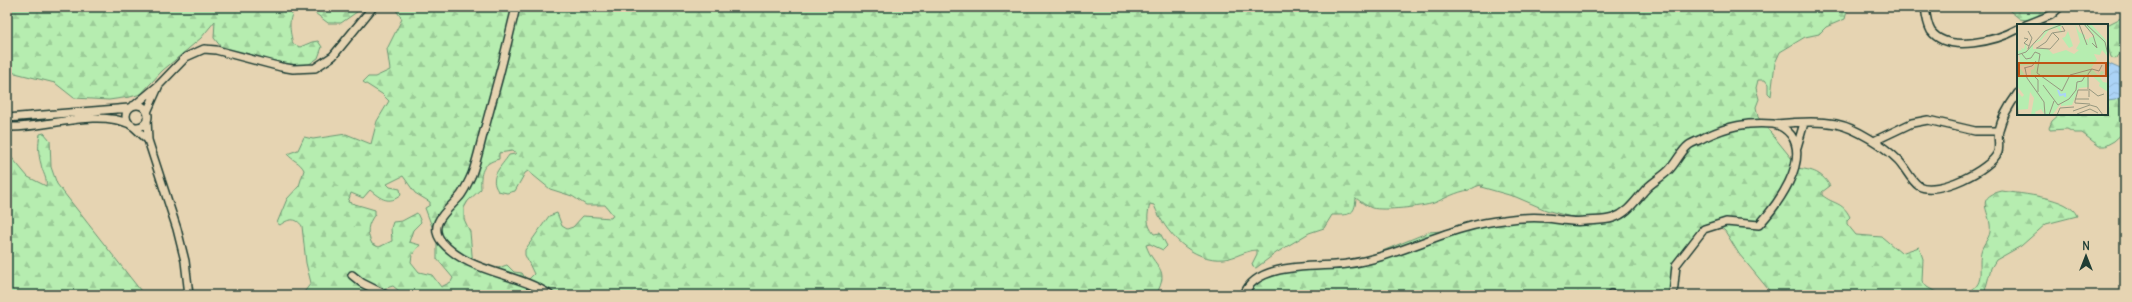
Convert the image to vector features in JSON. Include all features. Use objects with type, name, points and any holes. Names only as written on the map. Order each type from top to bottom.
[{"type":"street","points":[[131,125],[126,114],[132,106],[159,85],[186,57],[204,49],[216,50],[281,67],[293,69],[315,68],[333,56],[374,7]]},
{"type":"street","points":[[516,7],[504,59],[472,174],[460,195],[440,218],[437,232],[442,242],[454,253],[477,266],[540,288],[550,295]]},
{"type":"street","points":[[1925,7],[1928,24],[1932,32],[1942,39],[1953,43],[1964,44],[1985,41],[2017,29]]},
{"type":"street","points":[[2028,24],[2050,15],[2060,7]]},
{"type":"street","points":[[131,125],[143,124],[159,85]]},
{"type":"street","points":[[1244,295],[1248,286],[1255,279],[1264,274],[1287,268],[1346,264],[1392,255],[1450,233],[1489,222],[1546,218],[1574,222],[1613,218],[1629,210],[1647,188],[1669,170],[1689,145],[1726,127],[1750,124],[1838,124],[1874,141],[1899,161],[1918,186],[1931,189],[1961,180],[1985,165],[1998,152],[1999,131],[2010,104],[2017,94]]},
{"type":"street","points":[[7,118],[142,106],[147,115],[148,140],[177,229],[185,261],[189,295]]},
{"type":"street","points":[[7,127],[112,118],[131,125],[148,140]]},
{"type":"street","points":[[1874,141],[1912,123],[1928,120],[1975,131],[1999,131]]},
{"type":"street","points":[[1673,295],[1676,265],[1704,230],[1726,222],[1758,225],[1770,213],[1794,170],[1797,147],[1804,123]]},
{"type":"street","points":[[1775,124],[1786,129],[1797,147]]},
{"type":"street","points":[[352,275],[362,283],[386,295]]},
{"type":"green space","points":[[7,7],[296,7],[290,21],[293,44],[300,47],[318,41],[322,47],[318,58],[305,67],[284,69],[221,47],[214,38],[215,21],[201,38],[162,71],[141,94],[109,100],[74,98],[55,83],[7,71]]},
{"type":"green space","points":[[307,7],[364,7],[341,23],[328,23]]},
{"type":"green space","points":[[394,7],[1848,7],[1845,19],[1826,27],[1819,34],[1805,37],[1780,52],[1775,63],[1771,96],[1768,93],[1768,84],[1765,80],[1758,80],[1756,88],[1759,99],[1756,107],[1758,117],[1792,159],[1793,168],[1810,170],[1819,174],[1827,181],[1830,186],[1822,192],[1822,195],[1844,208],[1850,217],[1847,220],[1847,224],[1856,235],[1882,237],[1901,253],[1919,247],[1923,259],[1922,281],[1927,287],[1941,295],[1773,295],[1739,254],[1725,231],[1718,225],[1703,227],[1691,239],[1680,268],[1675,295],[1250,295],[1255,285],[1266,274],[1358,261],[1429,232],[1454,230],[1510,217],[1575,221],[1575,218],[1546,210],[1516,197],[1481,187],[1483,185],[1455,194],[1434,203],[1403,208],[1372,208],[1356,198],[1354,208],[1350,213],[1343,215],[1332,215],[1324,228],[1309,233],[1276,253],[1256,268],[1253,267],[1252,264],[1257,254],[1257,250],[1224,259],[1212,259],[1191,251],[1181,244],[1165,226],[1154,205],[1150,204],[1148,223],[1151,231],[1154,234],[1160,233],[1167,246],[1163,250],[1150,244],[1146,245],[1149,253],[1162,273],[1162,279],[1156,295],[404,295],[393,286],[373,292],[373,295],[302,295],[311,283],[306,263],[302,226],[295,220],[286,221],[280,225],[277,223],[287,199],[299,186],[304,170],[287,154],[298,150],[304,137],[313,139],[346,134],[371,144],[377,121],[389,101],[382,94],[363,82],[368,77],[375,77],[390,70],[387,49],[402,19]],"holes":[[[512,151],[516,152],[515,154],[509,155],[499,168],[495,177],[495,186],[498,191],[507,193],[515,191],[525,173],[528,171],[550,189],[572,196],[586,205],[605,205],[613,215],[611,218],[583,216],[573,227],[567,229],[562,226],[557,213],[549,216],[525,250],[525,255],[534,274],[527,281],[522,273],[514,272],[507,265],[485,270],[477,269],[473,266],[470,232],[464,219],[464,208],[468,201],[481,189],[483,170],[489,163],[499,159],[499,153]],[[403,176],[415,193],[430,202],[430,205],[425,208],[437,240],[437,259],[453,278],[451,282],[441,287],[432,275],[419,272],[411,262],[412,255],[420,245],[409,242],[413,230],[421,222],[417,213],[402,221],[393,222],[391,228],[392,241],[379,247],[372,244],[368,232],[370,222],[375,214],[375,210],[348,202],[351,193],[363,198],[370,190],[385,200],[393,200],[401,195],[400,189],[390,187],[387,184]]]},
{"type":"green space","points":[[2005,7],[2054,7],[2032,21],[2020,19]]},
{"type":"green space","points":[[2125,16],[2123,47],[2118,56],[2114,59],[2111,57],[2108,47],[2108,24]]},
{"type":"green space","points":[[2125,86],[2125,131],[2114,141],[2105,146],[2099,146],[2082,133],[2075,133],[2067,129],[2050,130],[2049,128],[2052,121],[2059,115],[2108,115],[2108,92]]},
{"type":"green space","points":[[44,133],[50,140],[51,167],[57,184],[144,295],[7,295],[7,152],[28,177],[46,186],[39,156],[40,134]]},
{"type":"green space","points":[[2002,191],[2032,195],[2065,204],[2073,210],[2077,216],[2046,224],[2021,246],[1996,260],[1991,268],[1984,295],[1958,295],[1968,292],[1978,284],[1980,279],[1981,252],[1990,232],[1985,202],[1987,198],[1993,194]]},
{"type":"water","points":[[2108,63],[2125,71],[2123,96],[2115,100],[2108,101]]}]
